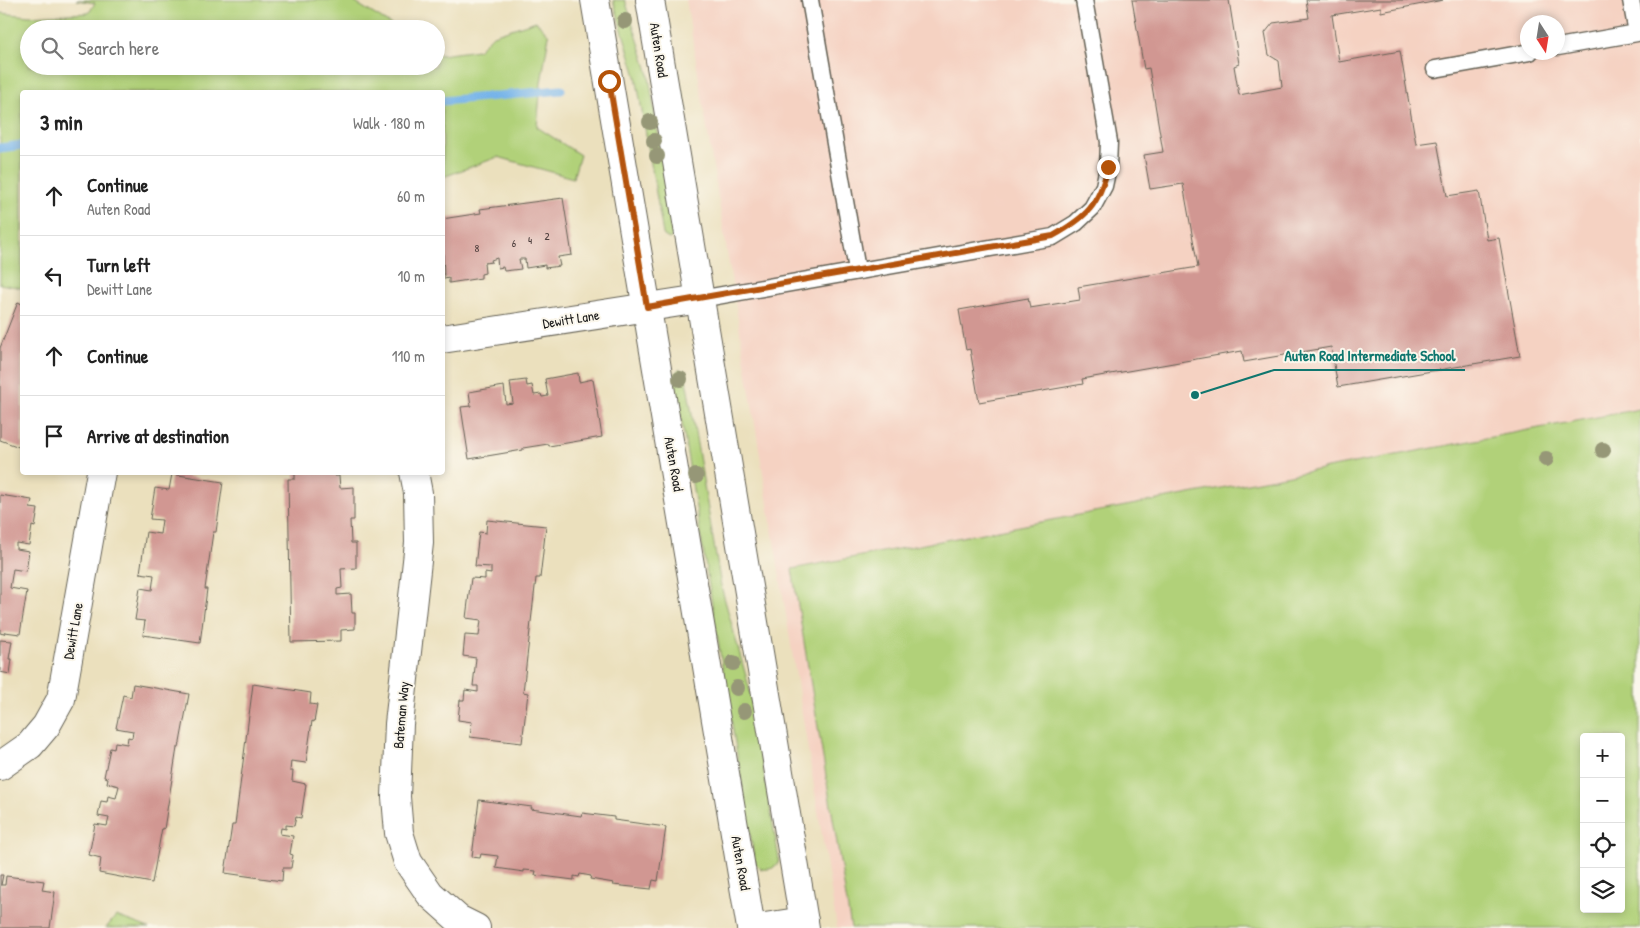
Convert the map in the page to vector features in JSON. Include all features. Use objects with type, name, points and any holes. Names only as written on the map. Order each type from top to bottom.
[{"type":"street","name":"Auten Road","points":[[595,0],[751,928]]},
{"type":"street","name":"Auten Road","points":[[650,0],[805,924]]},
{"type":"street","name":"Dewitt Lane","points":[[445,339],[700,298]]},
{"type":"street","name":"Dewitt Lane","points":[[0,766],[30,745],[46,726],[61,699],[100,475]]},
{"type":"street","name":"Bateman Way","points":[[415,475],[418,493],[419,543],[399,724],[396,797],[399,833],[408,862],[430,894],[458,920],[476,928]]},
{"type":"street","points":[[758,928],[805,924]]},
{"type":"lane","points":[[810,0],[857,270]]},
{"type":"lane","points":[[700,298],[1053,236],[1076,223],[1092,208],[1104,186],[1108,167],[1109,142],[1084,0]]},
{"type":"lane","points":[[1565,46],[1636,33],[1631,0]]},
{"type":"lane","points":[[1435,69],[1520,54]]},
{"type":"shaded area","points":[[686,0],[1640,0],[1640,928],[837,928]]},
{"type":"green space","points":[[76,0],[351,0],[383,20],[20,20],[20,75],[445,75],[445,54],[478,50],[493,35],[536,21],[549,35],[541,83],[537,127],[580,155],[573,178],[498,157],[445,176],[445,90],[20,90],[20,288],[0,284],[0,13],[29,16],[89,13],[95,3]]},
{"type":"green space","points":[[613,0],[625,0],[648,71],[674,232],[673,236],[669,239],[663,234],[636,76]]},
{"type":"green space","points":[[679,369],[685,373],[721,586],[749,687],[779,859],[777,864],[771,869],[761,869],[755,863],[674,375]]},
{"type":"green space","points":[[1640,409],[1640,928],[851,928],[792,569]]},
{"type":"green space","points":[[116,916],[149,928],[106,928]]},
{"type":"building","points":[[1132,0],[1229,0],[1239,64],[1234,66],[1239,95],[1282,87],[1279,61],[1269,55],[1265,33],[1273,23],[1309,18],[1306,0],[1443,0],[1381,12],[1381,7],[1332,15],[1339,62],[1400,51],[1416,144],[1437,141],[1447,196],[1479,191],[1487,240],[1499,238],[1520,356],[1338,387],[1331,347],[1244,362],[1242,351],[1082,379],[1083,384],[979,402],[970,349],[966,350],[959,310],[1028,298],[1030,308],[1080,300],[1078,287],[1198,267],[1183,184],[1150,189],[1144,155],[1163,152],[1149,68],[1144,69]]},
{"type":"building","points":[[563,198],[572,255],[558,257],[560,266],[545,268],[545,265],[526,268],[525,259],[519,259],[521,269],[504,271],[503,267],[498,268],[497,258],[491,260],[492,262],[484,263],[485,273],[481,274],[481,278],[449,283],[449,278],[445,279],[445,219],[481,213],[480,209]]},
{"type":"building","points":[[18,302],[20,303],[20,447],[0,440],[0,348]]},
{"type":"building","points":[[578,373],[579,382],[593,379],[602,437],[549,446],[548,444],[523,448],[523,450],[469,459],[461,407],[471,406],[469,392],[504,386],[506,404],[513,403],[510,382],[526,380],[527,386],[532,385],[534,395],[541,394],[542,397],[548,396],[545,379]]},
{"type":"building","points":[[172,475],[223,482],[216,532],[213,532],[200,643],[143,635],[145,621],[135,620],[140,588],[152,590],[154,575],[140,573],[146,532],[160,534],[162,520],[150,519],[155,488],[169,490]]},
{"type":"building","points":[[295,475],[335,475],[339,476],[340,488],[354,487],[354,520],[350,520],[351,543],[356,543],[356,568],[341,569],[342,588],[337,589],[337,595],[351,594],[352,613],[355,613],[355,629],[341,630],[341,641],[291,642],[288,479],[295,479]]},
{"type":"building","points":[[0,495],[32,500],[30,508],[38,509],[35,527],[32,526],[29,545],[16,543],[16,549],[29,551],[26,571],[13,569],[10,588],[27,591],[20,634],[0,633]]},
{"type":"building","points":[[487,520],[546,526],[540,578],[536,578],[523,692],[528,693],[522,743],[470,737],[472,722],[458,720],[460,700],[464,700],[465,690],[478,692],[478,686],[473,686],[476,658],[463,656],[465,635],[479,636],[481,620],[466,618],[471,578],[485,579],[485,573],[491,574],[491,567],[475,566],[479,532],[486,533]]},
{"type":"building","points":[[0,640],[12,641],[9,659],[12,659],[10,674],[0,672]]},
{"type":"building","points":[[133,684],[189,694],[152,883],[99,873],[101,858],[89,855],[95,824],[107,826],[109,818],[98,816],[101,801],[107,802],[108,796],[116,798],[119,786],[107,783],[108,778],[104,777],[110,748],[114,749],[115,742],[127,744],[128,737],[132,738],[133,731],[116,728],[123,695],[131,697]]},
{"type":"building","points":[[253,684],[311,693],[310,704],[317,705],[314,722],[312,721],[306,763],[291,761],[292,781],[306,784],[301,818],[296,817],[294,826],[286,825],[286,829],[281,828],[280,834],[293,836],[290,854],[293,855],[291,868],[283,868],[282,881],[225,873],[232,825],[235,825]]},
{"type":"building","points":[[479,800],[581,816],[582,813],[614,817],[614,820],[666,827],[658,881],[653,880],[651,889],[613,885],[614,883],[590,879],[591,876],[580,874],[579,877],[574,876],[574,880],[535,875],[536,871],[524,870],[524,872],[496,868],[498,856],[481,854],[480,858],[472,857]]},
{"type":"building","points":[[0,875],[3,875],[1,885],[5,885],[6,876],[44,881],[42,890],[55,892],[50,928],[0,928]]},
{"type":"waterway","points":[[445,101],[561,90]]},
{"type":"waterway","points":[[0,148],[20,145]]},
{"type":"place","name":"Auten Road Intermediate School","points":[[1195,395]]},
{"type":"route","points":[[609,81],[647,307],[1053,236],[1076,223],[1092,208],[1104,186],[1108,167]]}]
